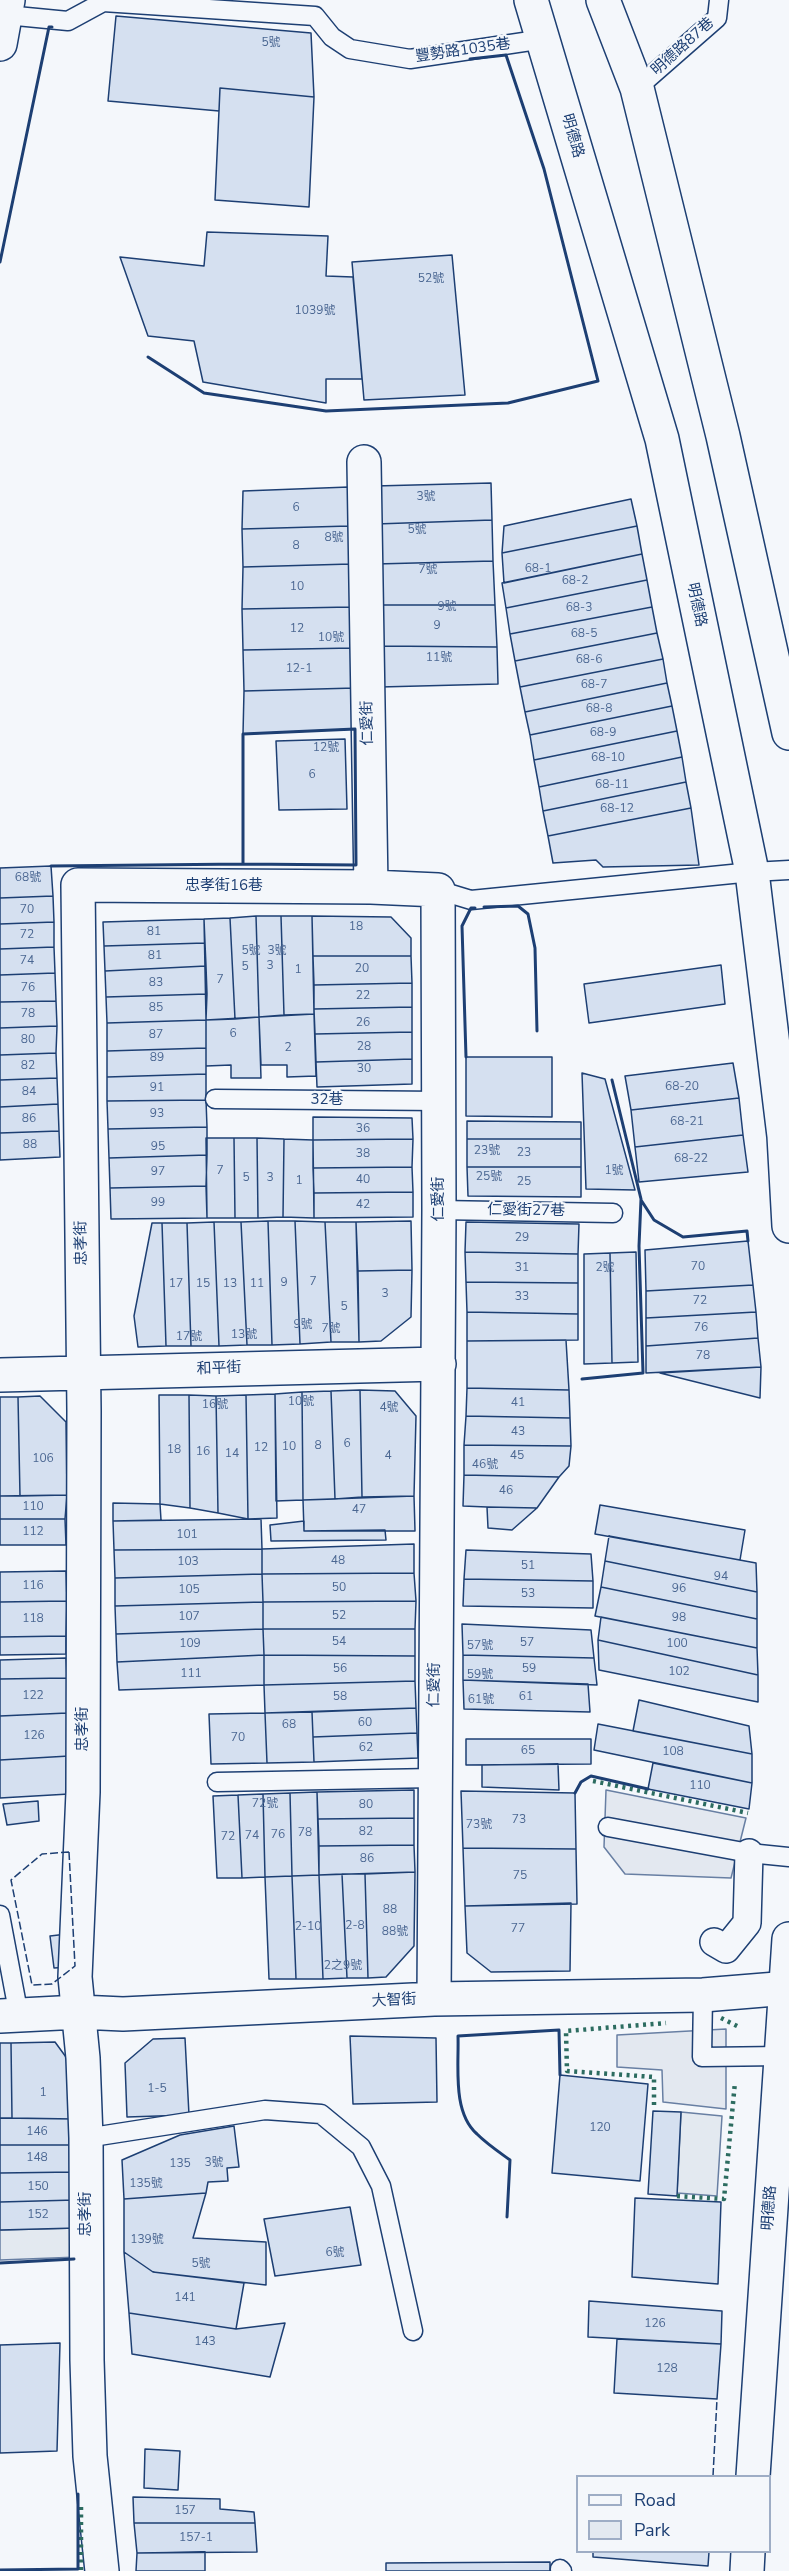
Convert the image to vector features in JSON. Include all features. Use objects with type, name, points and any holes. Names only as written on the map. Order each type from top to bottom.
[{"type":"street","name":"明德路","points":[[531,0],[662,439],[752,872],[784,1136],[789,1226]]},
{"type":"street","points":[[603,0],[637,88],[723,436],[789,733]]},
{"type":"street","name":"仁愛街","points":[[364,462],[371,887]]},
{"type":"street","name":"忠孝街16巷","points":[[78,885],[371,887]]},
{"type":"street","name":"忠孝街","points":[[78,885],[83,1373],[83,1792],[75,1977],[86,2138],[90,2456],[102,2571]]},
{"type":"street","points":[[371,887],[438,890]]},
{"type":"street","name":"仁愛街","points":[[434,1999],[440,1210],[438,890]]},
{"type":"street","name":"和平街","points":[[0,1375],[439,1364]]},
{"type":"street","points":[[714,1942],[726,1949],[747,1923],[749,1852]]},
{"type":"street","name":"明德路","points":[[753,2475],[771,2189],[788,1988],[789,1939]]},
{"type":"street","name":"大智街","points":[[9,2016],[79,2012],[123,2014],[434,1999],[703,1995],[788,1988]]},
{"type":"street","points":[[747,2571],[748,2553]]},
{"type":"lane","name":"明德路87巷","points":[[637,88],[717,18],[718,0]]},
{"type":"lane","name":"豐勢路1035巷","points":[[5,20],[68,21],[102,2],[315,16],[332,37],[350,49],[410,59],[544,39]]},
{"type":"lane","points":[[438,890],[471,900],[789,870]]},
{"type":"lane","name":"32巷","points":[[215,1099],[440,1101]]},
{"type":"lane","name":"仁愛街27巷","points":[[440,1210],[613,1213]]},
{"type":"lane","points":[[217,1782],[434,1778]]},
{"type":"lane","points":[[608,1827],[789,1857]]},
{"type":"lane","points":[[0,1915],[9,2016]]},
{"type":"lane","points":[[703,1995],[702,2057],[782,2056]]},
{"type":"lane","points":[[86,2138],[266,2110],[321,2114],[361,2146],[381,2186],[414,2331]]},
{"type":"green space","points":[[681,2112],[722,2116],[717,2196],[677,2193]]},
{"type":"green space","points":[[77,2228],[79,2257],[0,2260],[0,2230]]},
{"type":"shaded area","points":[[606,1790],[746,1818],[731,1878],[625,1874],[604,1847]]},
{"type":"shaded area","points":[[726,2029],[726,2109],[663,2102],[662,2070],[617,2067],[617,2035]]},
{"type":"building","points":[[116,16],[311,33],[314,97],[220,88],[219,111],[108,101]]},
{"type":"building","points":[[220,88],[314,97],[309,207],[215,200]]},
{"type":"building","points":[[207,232],[328,236],[326,276],[353,277],[362,379],[326,379],[326,403],[203,382],[194,341],[148,336],[120,257],[204,266]]},
{"type":"building","points":[[452,255],[465,395],[364,400],[352,262]]},
{"type":"building","points":[[491,483],[492,520],[376,524],[375,486]]},
{"type":"building","points":[[349,487],[349,526],[242,529],[243,491]]},
{"type":"building","points":[[631,499],[637,526],[502,553],[504,526]]},
{"type":"building","points":[[492,520],[493,561],[376,564],[376,524]]},
{"type":"building","points":[[349,526],[351,564],[243,567],[242,529]]},
{"type":"building","points":[[637,526],[642,554],[504,583],[502,553]]},
{"type":"building","points":[[642,554],[647,580],[506,608],[502,583]]},
{"type":"building","points":[[493,561],[495,605],[378,605],[376,564]]},
{"type":"building","points":[[351,564],[351,607],[242,609],[243,567]]},
{"type":"building","points":[[647,580],[652,607],[510,634],[506,608]]},
{"type":"building","points":[[378,605],[495,605],[497,647],[379,646]]},
{"type":"building","points":[[351,607],[353,648],[243,650],[242,609]]},
{"type":"building","points":[[652,607],[657,633],[515,661],[510,634]]},
{"type":"building","points":[[657,633],[663,659],[520,687],[515,661]]},
{"type":"building","points":[[379,646],[497,647],[498,684],[380,687]]},
{"type":"building","points":[[353,648],[355,688],[244,691],[243,650]]},
{"type":"building","points":[[663,659],[667,683],[525,712],[520,687]]},
{"type":"building","points":[[667,683],[672,706],[530,735],[525,712]]},
{"type":"building","points":[[355,688],[355,729],[243,734],[244,691]]},
{"type":"building","points":[[672,706],[677,731],[534,760],[530,735]]},
{"type":"building","points":[[677,731],[682,757],[539,787],[534,760]]},
{"type":"building","points":[[345,739],[347,809],[279,810],[276,741]]},
{"type":"building","points":[[682,757],[686,782],[543,811],[539,787]]},
{"type":"building","points":[[686,782],[691,808],[548,836],[543,811]]},
{"type":"building","points":[[691,808],[699,865],[603,867],[596,860],[553,863],[548,836]]},
{"type":"building","points":[[51,866],[53,896],[0,898],[0,868]]},
{"type":"building","points":[[53,896],[54,922],[0,924],[0,898]]},
{"type":"building","points":[[256,916],[281,916],[284,1015],[259,1017]]},
{"type":"building","points":[[256,916],[259,1017],[235,1019],[230,918]]},
{"type":"building","points":[[281,916],[312,916],[314,1014],[284,1015]]},
{"type":"building","points":[[312,916],[391,917],[411,938],[411,956],[313,956]]},
{"type":"building","points":[[230,918],[235,1019],[206,1020],[204,919]]},
{"type":"building","points":[[204,919],[205,943],[104,946],[103,922]]},
{"type":"building","points":[[54,922],[54,947],[0,949],[0,924]]},
{"type":"building","points":[[205,943],[206,966],[105,971],[104,946]]},
{"type":"building","points":[[54,947],[55,973],[0,975],[0,949]]},
{"type":"building","points":[[313,956],[411,956],[412,983],[314,985]]},
{"type":"building","points":[[721,965],[725,1004],[589,1023],[584,984]]},
{"type":"building","points":[[206,966],[207,994],[106,997],[105,971]]},
{"type":"building","points":[[55,973],[56,1001],[0,1002],[0,975]]},
{"type":"building","points":[[412,983],[412,1007],[314,1009],[314,985]]},
{"type":"building","points":[[207,994],[206,1020],[107,1023],[106,997]]},
{"type":"building","points":[[56,1001],[57,1026],[0,1028],[0,1002]]},
{"type":"building","points":[[412,1007],[412,1032],[315,1034],[314,1009]]},
{"type":"building","points":[[314,1014],[316,1076],[287,1077],[287,1065],[261,1065],[259,1017]]},
{"type":"building","points":[[259,1017],[261,1078],[231,1078],[231,1065],[206,1066],[206,1020]]},
{"type":"building","points":[[206,1020],[206,1048],[107,1051],[107,1023]]},
{"type":"building","points":[[57,1026],[56,1053],[0,1055],[0,1028]]},
{"type":"building","points":[[412,1032],[412,1059],[316,1062],[315,1034]]},
{"type":"building","points":[[206,1048],[206,1074],[107,1077],[107,1051]]},
{"type":"building","points":[[56,1053],[57,1078],[0,1080],[0,1055]]},
{"type":"building","points":[[466,1057],[552,1057],[552,1117],[466,1116]]},
{"type":"building","points":[[412,1059],[412,1084],[317,1087],[316,1062]]},
{"type":"building","points":[[733,1063],[739,1098],[631,1110],[625,1076]]},
{"type":"building","points":[[582,1073],[605,1079],[635,1190],[586,1189]]},
{"type":"building","points":[[206,1074],[206,1100],[107,1101],[107,1077]]},
{"type":"building","points":[[57,1078],[58,1104],[0,1107],[0,1080]]},
{"type":"building","points":[[739,1098],[743,1135],[635,1147],[631,1110]]},
{"type":"building","points":[[206,1100],[207,1127],[108,1129],[107,1101]]},
{"type":"building","points":[[58,1104],[59,1131],[0,1133],[0,1107]]},
{"type":"building","points":[[313,1117],[412,1118],[413,1139],[313,1140]]},
{"type":"building","points":[[467,1121],[581,1122],[581,1139],[467,1139]]},
{"type":"building","points":[[207,1127],[207,1155],[109,1158],[108,1129]]},
{"type":"building","points":[[59,1131],[60,1157],[0,1160],[0,1133]]},
{"type":"building","points":[[743,1135],[748,1172],[639,1182],[635,1147]]},
{"type":"building","points":[[206,1138],[234,1138],[235,1218],[207,1218]]},
{"type":"building","points":[[234,1138],[257,1138],[258,1218],[235,1218]]},
{"type":"building","points":[[257,1138],[284,1139],[283,1217],[258,1218]]},
{"type":"building","points":[[284,1139],[313,1140],[314,1218],[283,1217]]},
{"type":"building","points":[[413,1139],[412,1167],[313,1168],[313,1140]]},
{"type":"building","points":[[467,1139],[581,1139],[581,1167],[467,1167]]},
{"type":"building","points":[[207,1155],[206,1186],[110,1188],[109,1158]]},
{"type":"building","points":[[412,1167],[413,1192],[314,1193],[313,1168]]},
{"type":"building","points":[[467,1167],[581,1167],[581,1197],[468,1196]]},
{"type":"building","points":[[206,1186],[207,1218],[111,1219],[110,1188]]},
{"type":"building","points":[[413,1192],[413,1217],[314,1218],[314,1193]]},
{"type":"building","points":[[268,1221],[272,1345],[247,1345],[241,1222]]},
{"type":"building","points":[[268,1221],[295,1221],[300,1344],[272,1345]]},
{"type":"building","points":[[295,1221],[325,1222],[331,1342],[300,1344]]},
{"type":"building","points":[[411,1221],[412,1270],[358,1271],[356,1222]]},
{"type":"building","points":[[214,1222],[219,1346],[191,1346],[187,1223]]},
{"type":"building","points":[[214,1222],[241,1222],[247,1345],[219,1346]]},
{"type":"building","points":[[325,1222],[356,1222],[359,1342],[331,1342]]},
{"type":"building","points":[[466,1222],[579,1224],[578,1254],[465,1252]]},
{"type":"building","points":[[152,1223],[162,1223],[166,1346],[138,1347],[134,1316]]},
{"type":"building","points":[[162,1223],[187,1223],[191,1346],[166,1346]]},
{"type":"building","points":[[748,1241],[753,1285],[646,1291],[645,1250]]},
{"type":"building","points":[[465,1252],[578,1254],[578,1283],[466,1282]]},
{"type":"building","points":[[636,1252],[638,1362],[612,1363],[610,1253]]},
{"type":"building","points":[[610,1253],[612,1363],[584,1364],[584,1254]]},
{"type":"building","points":[[412,1270],[411,1317],[381,1341],[359,1342],[358,1271]]},
{"type":"building","points":[[466,1282],[578,1283],[578,1314],[467,1312]]},
{"type":"building","points":[[753,1285],[756,1312],[646,1318],[646,1291]]},
{"type":"building","points":[[467,1312],[578,1314],[578,1340],[467,1341]]},
{"type":"building","points":[[756,1312],[758,1338],[646,1346],[646,1318]]},
{"type":"building","points":[[758,1338],[761,1367],[646,1373],[646,1346]]},
{"type":"building","points":[[566,1340],[569,1390],[467,1388],[467,1341]]},
{"type":"building","points":[[761,1367],[760,1398],[660,1373]]},
{"type":"building","points":[[467,1388],[569,1390],[570,1418],[466,1416]]},
{"type":"building","points":[[360,1390],[362,1497],[335,1499],[331,1391]]},
{"type":"building","points":[[360,1390],[395,1391],[416,1416],[414,1496],[362,1497]]},
{"type":"building","points":[[331,1391],[335,1499],[303,1500],[302,1392]]},
{"type":"building","points":[[302,1392],[303,1500],[276,1501],[275,1394]]},
{"type":"building","points":[[275,1394],[277,1518],[248,1519],[246,1395]]},
{"type":"building","points":[[159,1395],[189,1395],[190,1508],[160,1504]]},
{"type":"building","points":[[189,1395],[216,1396],[218,1513],[190,1508]]},
{"type":"building","points":[[246,1395],[248,1519],[218,1513],[216,1396]]},
{"type":"building","points":[[40,1396],[66,1422],[67,1495],[20,1496],[18,1397]]},
{"type":"building","points":[[0,1397],[18,1397],[20,1496],[0,1496]]},
{"type":"building","points":[[466,1416],[570,1418],[571,1446],[464,1445]]},
{"type":"building","points":[[464,1445],[571,1446],[569,1466],[559,1477],[464,1475]]},
{"type":"building","points":[[464,1475],[559,1477],[537,1508],[487,1507],[463,1506]]},
{"type":"building","points":[[67,1495],[65,1519],[0,1519],[0,1496]]},
{"type":"building","points":[[414,1496],[415,1531],[304,1531],[303,1500]]},
{"type":"building","points":[[113,1503],[160,1504],[161,1520],[113,1521]]},
{"type":"building","points":[[600,1505],[745,1530],[740,1560],[595,1534]]},
{"type":"building","points":[[487,1507],[537,1508],[512,1530],[488,1528]]},
{"type":"building","points":[[0,1519],[65,1519],[66,1545],[0,1545]]},
{"type":"building","points":[[261,1519],[262,1549],[114,1550],[113,1521]]},
{"type":"building","points":[[304,1521],[304,1531],[385,1530],[386,1540],[271,1541],[270,1525]]},
{"type":"building","points":[[609,1536],[756,1563],[757,1592],[605,1561]]},
{"type":"building","points":[[414,1544],[414,1573],[262,1574],[262,1549]]},
{"type":"building","points":[[262,1549],[262,1574],[115,1578],[114,1550]]},
{"type":"building","points":[[466,1550],[591,1554],[593,1581],[464,1579]]},
{"type":"building","points":[[605,1561],[757,1592],[757,1619],[601,1587]]},
{"type":"building","points":[[66,1571],[67,1601],[0,1602],[0,1572]]},
{"type":"building","points":[[414,1573],[416,1601],[263,1602],[262,1574]]},
{"type":"building","points":[[262,1574],[263,1602],[115,1606],[115,1578]]},
{"type":"building","points":[[464,1579],[593,1581],[593,1608],[463,1606]]},
{"type":"building","points":[[601,1587],[757,1619],[757,1648],[595,1616]]},
{"type":"building","points":[[67,1601],[66,1636],[0,1637],[0,1602]]},
{"type":"building","points":[[416,1601],[415,1629],[263,1629],[263,1602]]},
{"type":"building","points":[[263,1602],[263,1629],[116,1634],[115,1606]]},
{"type":"building","points":[[601,1617],[757,1648],[758,1675],[598,1640]]},
{"type":"building","points":[[462,1624],[591,1630],[594,1658],[463,1655]]},
{"type":"building","points":[[263,1629],[264,1655],[117,1662],[116,1634]]},
{"type":"building","points":[[263,1629],[415,1629],[415,1656],[264,1655]]},
{"type":"building","points":[[66,1636],[66,1654],[0,1655],[0,1637]]},
{"type":"building","points":[[598,1640],[758,1675],[758,1702],[599,1670]]},
{"type":"building","points":[[264,1655],[264,1685],[119,1690],[117,1662]]},
{"type":"building","points":[[264,1655],[415,1656],[415,1681],[264,1685]]},
{"type":"building","points":[[463,1655],[594,1658],[597,1685],[463,1680]]},
{"type":"building","points":[[66,1658],[67,1678],[0,1679],[0,1660]]},
{"type":"building","points":[[67,1678],[67,1713],[0,1716],[0,1679]]},
{"type":"building","points":[[463,1680],[588,1684],[590,1712],[464,1709]]},
{"type":"building","points":[[415,1681],[416,1708],[265,1713],[264,1685]]},
{"type":"building","points":[[639,1700],[749,1726],[752,1754],[633,1731]]},
{"type":"building","points":[[416,1708],[417,1733],[313,1737],[312,1712]]},
{"type":"building","points":[[312,1712],[314,1762],[267,1763],[265,1713]]},
{"type":"building","points":[[67,1713],[69,1756],[0,1760],[0,1716]]},
{"type":"building","points":[[265,1713],[267,1763],[211,1764],[209,1714]]},
{"type":"building","points":[[598,1724],[752,1754],[752,1783],[594,1750]]},
{"type":"building","points":[[417,1733],[418,1758],[314,1762],[313,1737]]},
{"type":"building","points":[[466,1739],[591,1739],[591,1764],[466,1765]]},
{"type":"building","points":[[69,1756],[69,1794],[0,1798],[0,1760]]},
{"type":"building","points":[[653,1763],[752,1783],[749,1809],[648,1789]]},
{"type":"building","points":[[558,1764],[559,1790],[482,1787],[482,1765]]},
{"type":"building","points":[[414,1790],[414,1818],[318,1819],[317,1792]]},
{"type":"building","points":[[461,1791],[575,1793],[576,1849],[463,1848]]},
{"type":"building","points":[[317,1792],[319,1875],[292,1876],[290,1793]]},
{"type":"building","points":[[290,1793],[292,1876],[265,1877],[263,1794]]},
{"type":"building","points":[[263,1794],[265,1877],[242,1878],[238,1795]]},
{"type":"building","points":[[238,1795],[242,1878],[217,1878],[213,1796]]},
{"type":"building","points":[[38,1801],[39,1821],[7,1825],[3,1804]]},
{"type":"building","points":[[414,1818],[414,1845],[319,1846],[318,1819]]},
{"type":"building","points":[[414,1845],[415,1872],[319,1875],[319,1846]]},
{"type":"building","points":[[463,1848],[576,1849],[577,1904],[465,1906]]},
{"type":"building","points":[[415,1872],[414,1946],[386,1977],[368,1978],[365,1874]]},
{"type":"building","points":[[342,1874],[365,1874],[368,1978],[347,1978]]},
{"type":"building","points":[[342,1874],[347,1978],[323,1979],[319,1875]]},
{"type":"building","points":[[319,1875],[323,1979],[296,1979],[292,1876]]},
{"type":"building","points":[[292,1876],[296,1979],[269,1979],[265,1877]]},
{"type":"building","points":[[571,1903],[570,1971],[491,1972],[467,1953],[465,1906]]},
{"type":"building","points":[[67,1934],[70,1967],[54,1968],[50,1936]]},
{"type":"building","points":[[350,2036],[436,2038],[437,2102],[353,2104]]},
{"type":"building","points":[[185,2038],[189,2115],[127,2117],[125,2063],[153,2039]]},
{"type":"building","points":[[55,2042],[74,2068],[74,2119],[12,2118],[11,2043]]},
{"type":"building","points":[[0,2043],[11,2043],[12,2118],[0,2118]]},
{"type":"building","points":[[560,2075],[648,2084],[640,2181],[552,2173]]},
{"type":"building","points":[[653,2111],[681,2112],[677,2196],[648,2194]]},
{"type":"building","points":[[0,2118],[74,2119],[75,2145],[0,2145]]},
{"type":"building","points":[[234,2126],[239,2167],[227,2168],[228,2181],[208,2182],[206,2193],[124,2199],[122,2160],[180,2135]]},
{"type":"building","points":[[0,2145],[75,2145],[75,2172],[0,2173]]},
{"type":"building","points":[[75,2172],[75,2200],[0,2202],[0,2173]]},
{"type":"building","points":[[206,2193],[193,2238],[266,2242],[266,2285],[153,2272],[124,2252],[124,2199]]},
{"type":"building","points":[[635,2198],[721,2202],[718,2284],[632,2277]]},
{"type":"building","points":[[75,2200],[77,2228],[0,2230],[0,2202]]},
{"type":"building","points":[[350,2207],[361,2265],[275,2276],[264,2219]]},
{"type":"building","points":[[124,2252],[153,2272],[244,2283],[236,2329],[129,2313]]},
{"type":"building","points":[[589,2301],[722,2311],[721,2344],[588,2337]]},
{"type":"building","points":[[129,2313],[236,2329],[285,2323],[270,2377],[132,2354]]},
{"type":"building","points":[[617,2339],[721,2344],[717,2399],[614,2393]]},
{"type":"building","points":[[60,2343],[57,2451],[0,2453],[0,2345]]},
{"type":"building","points":[[145,2449],[180,2451],[178,2490],[144,2488]]},
{"type":"building","points":[[133,2497],[220,2499],[220,2509],[254,2512],[255,2523],[134,2523]]},
{"type":"building","points":[[134,2523],[255,2523],[257,2552],[137,2553]]},
{"type":"building","points":[[205,2552],[205,2571],[136,2571],[137,2553]]},
{"type":"building","points":[[593,2553],[709,2553],[708,2566],[593,2557]]},
{"type":"building","points":[[550,2562],[550,2571],[386,2571],[386,2563]]},
{"type":"hedge","points":[[593,1781],[748,1813]]},
{"type":"hedge","points":[[721,2018],[739,2027]]},
{"type":"hedge","points":[[654,2105],[654,2077],[567,2071],[566,2031],[666,2023]]},
{"type":"hedge","points":[[677,2196],[724,2199],[735,2082]]},
{"type":"hedge","points":[[81,2507],[81,2571]]},
{"type":"fence","points":[[69,1852],[75,1966],[52,1984],[32,1985],[11,1880],[42,1854],[69,1852]]},
{"type":"fence","points":[[713,2475],[717,2399]]},
{"type":"wall","points":[[0,262],[49,27],[52,27]]},
{"type":"wall","points":[[148,357],[204,393],[326,411],[508,403],[598,381],[544,169],[506,55],[470,59]]},
{"type":"wall","points":[[355,729],[356,865],[243,864],[243,734],[355,729]]},
{"type":"wall","points":[[51,866],[243,864]]},
{"type":"wall","points":[[484,907],[518,906],[528,914],[535,948],[537,1031]]},
{"type":"wall","points":[[466,1057],[462,926],[471,908],[475,908]]},
{"type":"wall","points":[[582,1379],[643,1373],[639,1246],[641,1199],[612,1080]]},
{"type":"wall","points":[[641,1200],[654,1220],[683,1237],[747,1231],[748,1241]]},
{"type":"wall","points":[[575,1793],[581,1782],[591,1776],[648,1789]]},
{"type":"wall","points":[[507,2217],[510,2160],[477,2134],[469,2125],[464,2114],[458,2088],[458,2036],[559,2030],[560,2075]]},
{"type":"wall","points":[[0,2263],[74,2259]]},
{"type":"wall","points":[[0,2570],[78,2569],[78,2494]]}]
